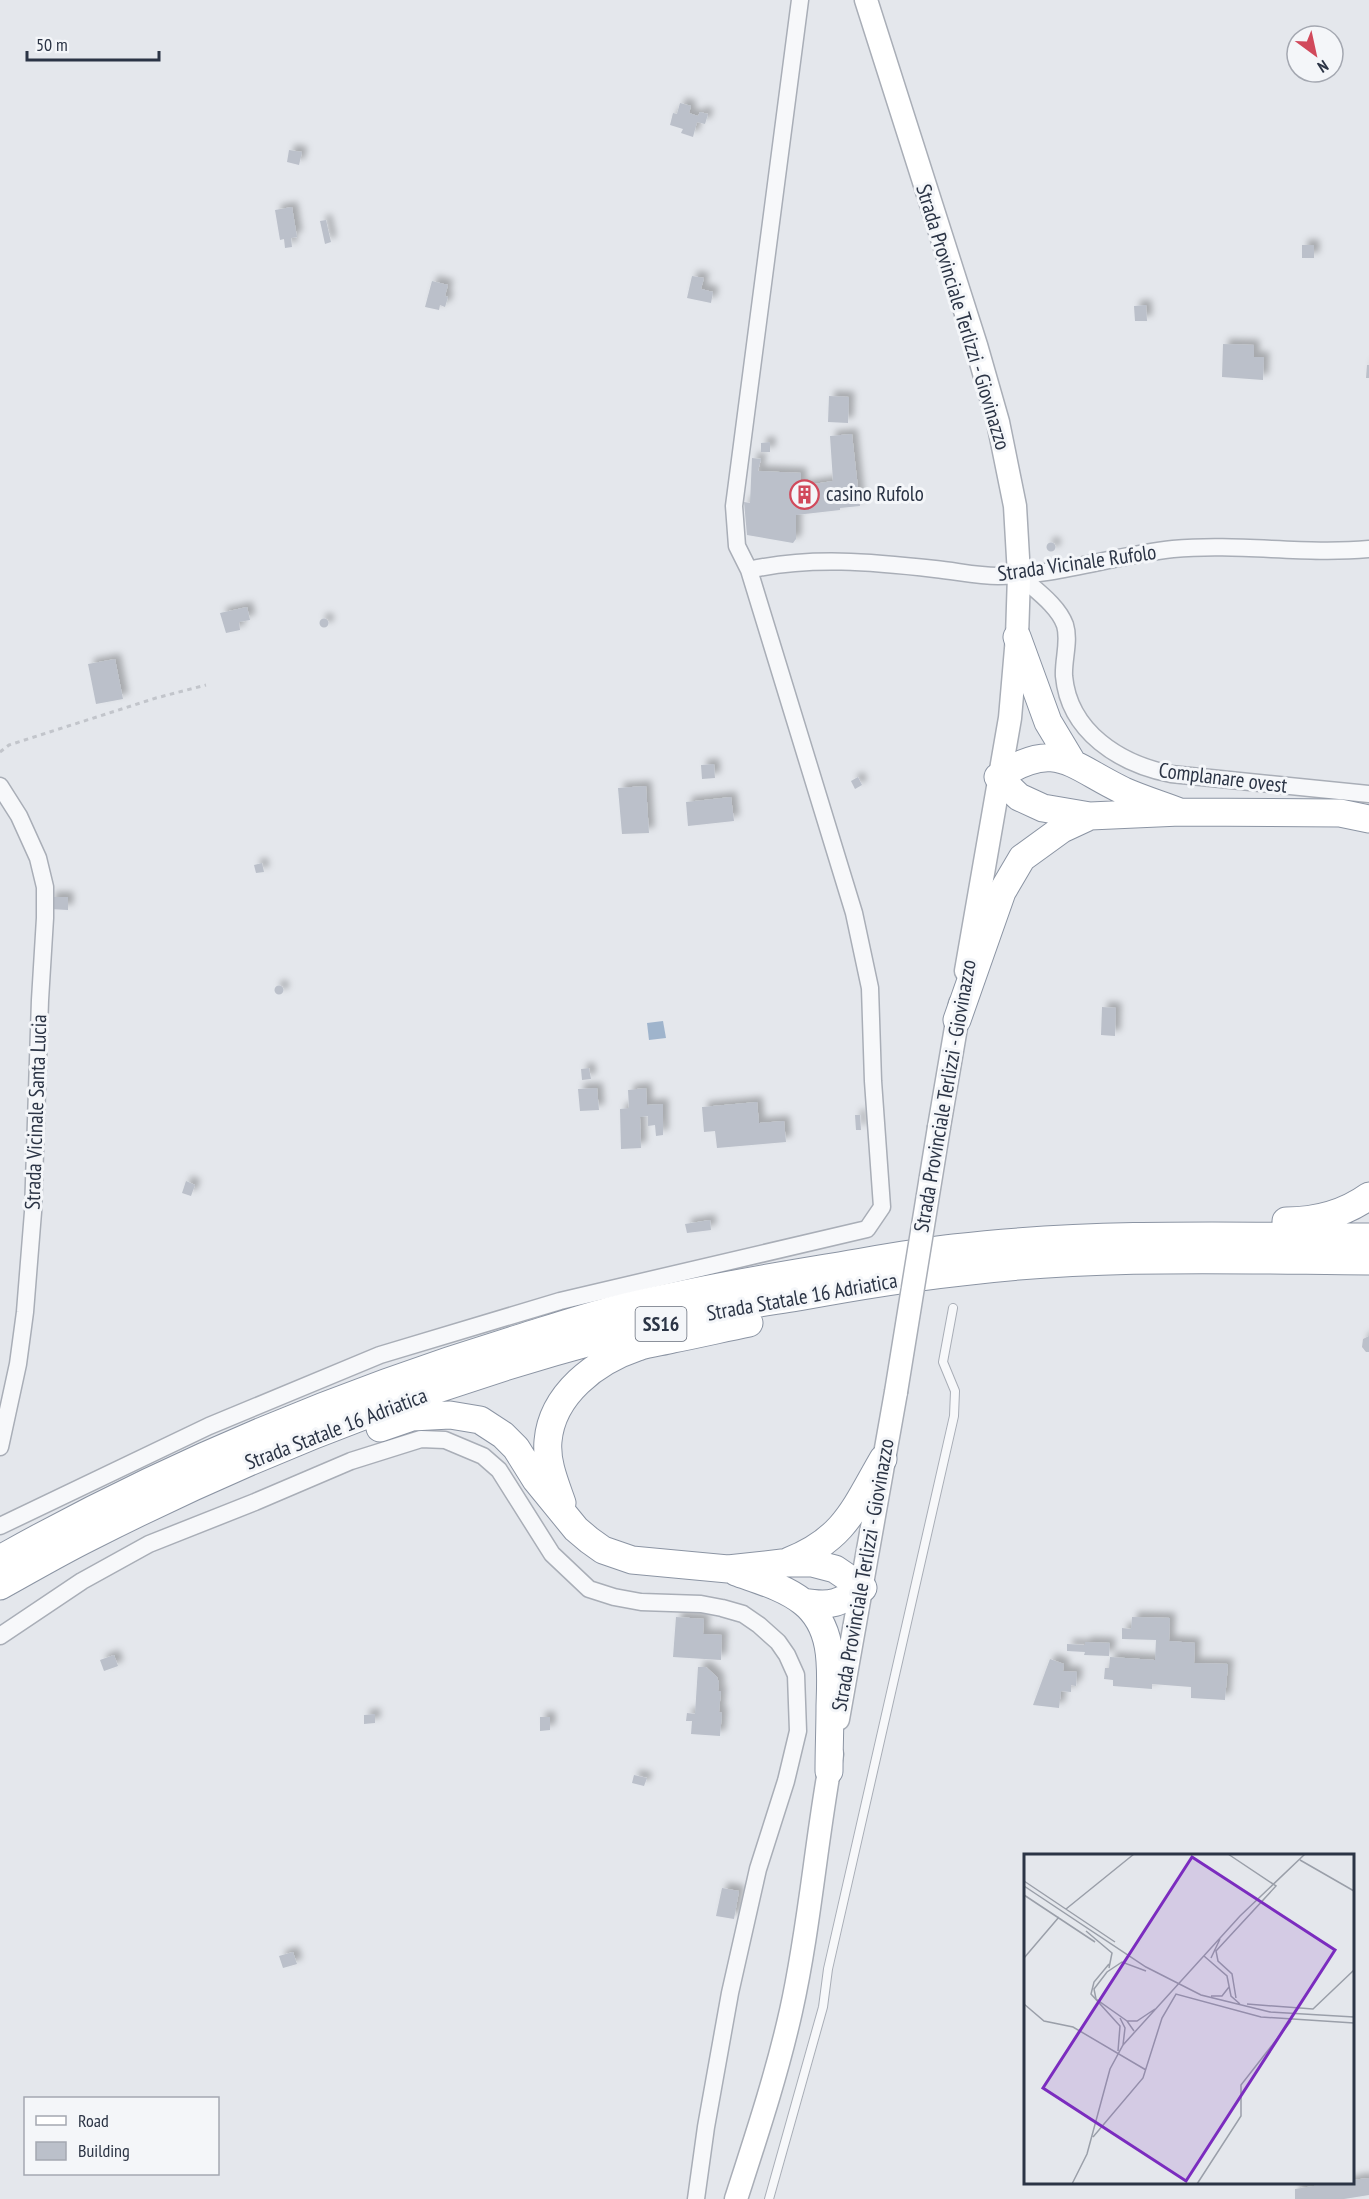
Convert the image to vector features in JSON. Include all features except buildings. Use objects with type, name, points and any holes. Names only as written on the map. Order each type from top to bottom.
[{"type":"highway","points":[[1017,637],[1047,722],[1072,762]]},
{"type":"highway","points":[[1180,812],[1125,791],[1072,762],[1054,757],[1036,758],[1018,764],[998,777],[1019,796],[1043,808],[1090,816],[1180,812],[1340,813],[1369,819]]},
{"type":"highway","points":[[957,1020],[1002,892],[1022,858],[1062,829],[1090,816]]},
{"type":"highway","points":[[1186,1236],[1238,1222],[1303,1221],[1330,1216],[1357,1205],[1369,1196]]},
{"type":"highway","name":"Strada Statale 16 Adriatica","points":[[0,1559],[143,1483],[283,1422],[385,1382],[607,1312],[723,1285],[954,1248],[1081,1238],[1369,1237]]},
{"type":"highway","name":"Strada Statale 16 Adriatica","points":[[0,1586],[85,1539],[215,1477],[360,1416],[459,1381],[575,1345],[709,1312],[963,1271],[1056,1264],[1196,1259],[1369,1261]]},
{"type":"highway","points":[[565,1513],[549,1462],[548,1442],[552,1421],[564,1398],[581,1380],[608,1360],[639,1347],[749,1323],[872,1284]]},
{"type":"highway","points":[[215,1477],[284,1462],[412,1417],[450,1415],[480,1420],[503,1435],[516,1448],[536,1480],[576,1529],[589,1540],[618,1557],[728,1569],[782,1563],[812,1563],[835,1569],[863,1588],[841,1602],[823,1605],[804,1602]]},
{"type":"highway","points":[[782,1563],[809,1553],[829,1540],[850,1515],[883,1459]]},
{"type":"highway","points":[[728,1569],[774,1585],[804,1602],[819,1619],[826,1636],[831,1659],[829,1771]]},
{"type":"main road","name":"Strada Provinciale Terlizzi - Giovinazzo","points":[[736,2199],[791,2011],[806,1928],[829,1771],[863,1588],[998,777],[1010,718],[1017,637],[1019,575],[1015,506],[998,422],[959,287],[866,0]]},
{"type":"street","points":[[0,1526],[209,1426],[380,1355],[560,1301],[867,1229],[882,1208],[873,1081],[870,988],[854,913],[749,570],[737,546],[734,506],[800,0]]},
{"type":"street","name":"Strada Vicinale Rufolo","points":[[749,570],[773,565],[856,561],[996,576],[1089,565],[1171,550],[1222,546],[1288,551],[1369,549]]},
{"type":"street","name":"Complanare ovest","points":[[1019,575],[1060,616],[1066,631],[1064,672],[1070,702],[1085,728],[1111,750],[1143,767],[1171,774],[1369,794]]},
{"type":"street","name":"Strada Vicinale Santa Lucia","points":[[0,786],[19,816],[38,858],[45,887],[45,918],[37,1053],[33,1212],[25,1312],[18,1364],[0,1447]]},
{"type":"street","points":[[0,1636],[82,1581],[149,1544],[351,1461],[421,1439],[445,1440],[455,1443],[483,1456],[499,1470],[552,1554],[589,1589],[641,1602],[701,1604],[722,1608],[742,1614],[759,1625],[778,1642],[787,1654],[796,1675],[798,1731],[786,1781],[758,1869],[730,1993],[706,2127],[696,2199]]},
{"type":"lane","points":[[769,2199],[823,2007],[828,1969],[954,1416],[955,1391],[943,1362],[953,1308]]},
{"type":"path","points":[[0,752],[9,746],[102,714],[206,684]]},
{"type":"water","points":[[663,1021],[666,1038],[649,1040],[647,1023]]},
{"type":"place","name":"casino Rufolo","points":[[805,494]]}]
